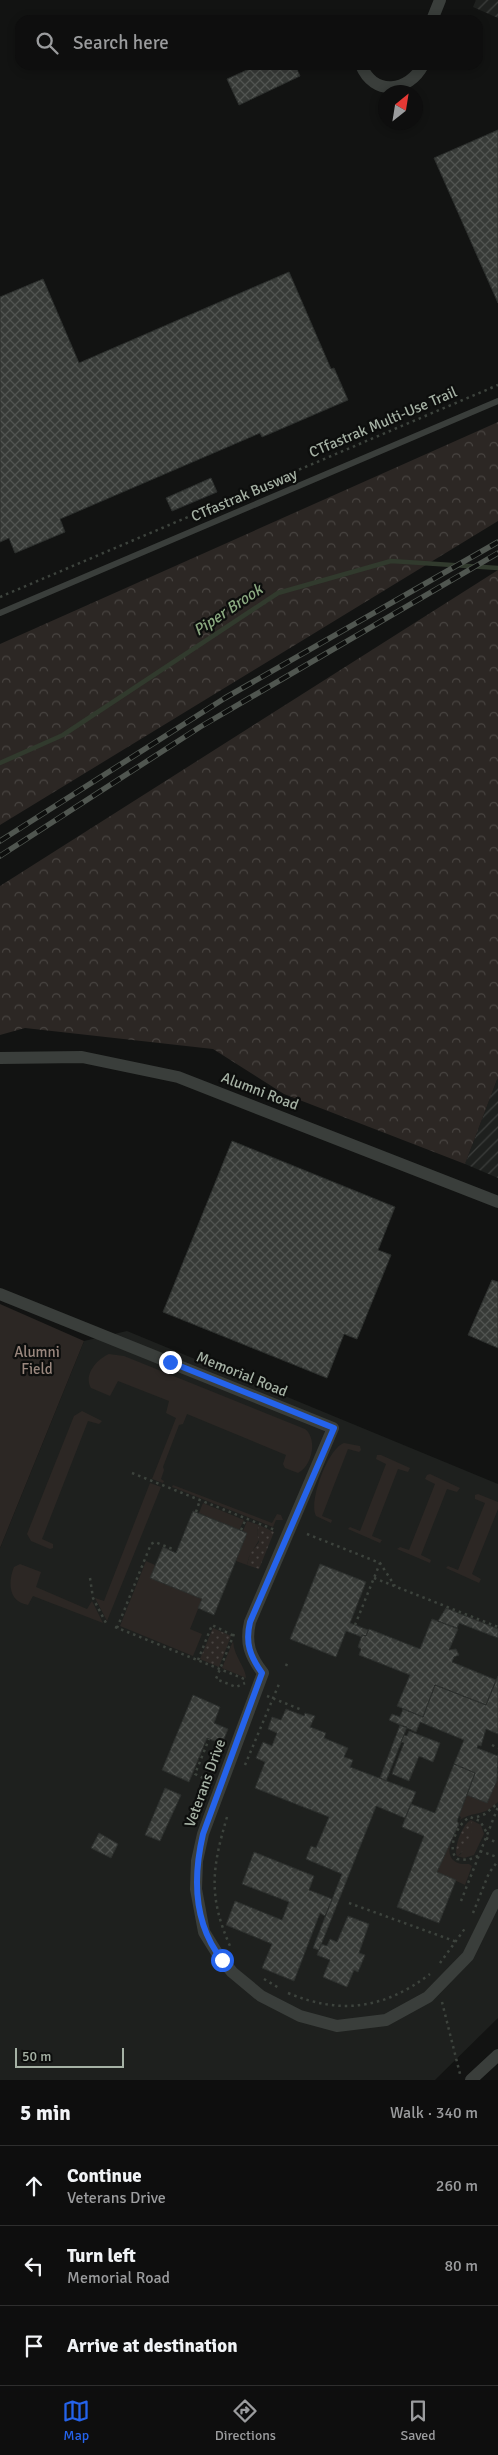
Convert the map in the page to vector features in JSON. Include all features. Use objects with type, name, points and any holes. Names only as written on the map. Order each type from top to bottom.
[{"type":"street","points":[[434,15],[440,0]]},
{"type":"street","points":[[364,70],[370,79],[387,87],[399,87],[418,75],[420,70]]},
{"type":"street","name":"Alumni Road","points":[[0,1058],[82,1057],[178,1077],[498,1202]]},
{"type":"street","name":"Memorial Road","points":[[0,1294],[334,1428]]},
{"type":"street","name":"Veterans Drive","points":[[334,1428],[250,1622],[247,1636],[248,1649],[262,1673],[203,1834],[197,1861],[196,1889],[204,1932],[232,1972],[261,1996],[300,2016],[338,2026],[386,2020],[428,1997],[468,1956],[498,1896]]},
{"type":"street","points":[[467,2079],[498,2055]]},
{"type":"lane","name":"CTfastrak Busway","points":[[0,613],[498,400]]},
{"type":"path","name":"CTfastrak Multi-Use Trail","points":[[0,597],[498,385]]},
{"type":"path","points":[[132,1473],[276,1531]]},
{"type":"path","points":[[196,1512],[200,1500]]},
{"type":"path","points":[[241,1530],[246,1519]]},
{"type":"path","points":[[307,1534],[380,1563],[395,1586]]},
{"type":"path","points":[[175,1550],[156,1543],[151,1544],[116,1628],[251,1682]]},
{"type":"path","points":[[356,1625],[380,1563]]},
{"type":"path","points":[[90,1578],[93,1598],[106,1623]]},
{"type":"path","points":[[374,1578],[498,1627]]},
{"type":"path","points":[[198,1660],[212,1625],[234,1634]]},
{"type":"path","points":[[286,1666],[288,1661]]},
{"type":"path","points":[[242,1772],[279,1684]]},
{"type":"path","points":[[266,1695],[302,1710]]},
{"type":"path","points":[[203,1778],[195,1774],[209,1739]]},
{"type":"path","points":[[492,1746],[498,1748]]},
{"type":"path","points":[[479,1856],[471,1860],[460,1860],[454,1855],[452,1848],[462,1823],[470,1817],[475,1818],[485,1814],[498,1805]]},
{"type":"path","points":[[460,1901],[498,1805]]},
{"type":"path","points":[[227,1817],[216,1855],[214,1890],[222,1924],[233,1951]]},
{"type":"path","points":[[475,1818],[482,1823],[486,1836],[498,1843]]},
{"type":"path","points":[[470,1918],[498,1858],[480,1851]]},
{"type":"path","points":[[349,1903],[472,1948]]},
{"type":"path","points":[[261,1977],[285,1992],[323,2006],[367,2004],[394,1998],[417,1984],[440,1964],[467,1925]]},
{"type":"path","points":[[441,1998],[467,2079]]},
{"type":"shaded area","points":[[476,0],[498,0],[498,18],[473,7]]},
{"type":"shaded area","points":[[498,1077],[498,1178],[465,1164]]},
{"type":"shaded area","points":[[127,1331],[498,1484],[498,2018],[435,2080],[0,2080],[0,1548],[84,1341]]},
{"type":"green space","points":[[498,422],[498,521],[0,825],[0,644]]},
{"type":"green space","points":[[498,570],[498,1077],[465,1164],[284,1094],[213,1049],[25,1028],[0,1035],[0,886]]},
{"type":"green space","name":"Alumni Field","points":[[0,1304],[84,1341],[0,1548]]},
{"type":"green space","points":[[109,1354],[124,1356],[305,1429],[309,1433],[312,1445],[312,1452],[307,1465],[298,1473],[285,1468],[283,1464],[286,1455],[187,1414],[183,1424],[179,1425],[163,1467],[161,1479],[164,1481],[163,1483],[152,1479],[176,1418],[166,1413],[169,1401],[118,1381],[110,1396],[91,1388],[89,1378],[92,1368],[104,1356]]},
{"type":"green space","points":[[82,1411],[102,1421],[99,1424],[88,1421],[42,1539],[53,1544],[53,1548],[50,1549],[31,1541],[27,1534],[74,1416]]},
{"type":"green space","points":[[344,1443],[360,1446],[361,1450],[359,1452],[348,1449],[322,1516],[332,1520],[331,1523],[316,1516],[314,1509],[315,1499],[326,1465],[338,1447]]},
{"type":"green space","points":[[377,1455],[410,1468],[408,1472],[398,1469],[372,1536],[382,1540],[380,1543],[348,1529],[350,1527],[360,1531],[386,1464],[376,1459]]},
{"type":"green space","points":[[430,1474],[460,1488],[457,1492],[447,1489],[421,1555],[431,1560],[430,1563],[397,1549],[400,1547],[409,1550],[435,1484],[425,1479]]},
{"type":"green space","points":[[150,1483],[161,1487],[107,1621],[95,1598],[104,1601]]},
{"type":"green space","points":[[173,1485],[272,1523],[277,1514],[281,1515],[283,1520],[276,1520],[273,1527],[172,1487]]},
{"type":"green space","points":[[478,1494],[498,1502],[498,1509],[472,1574],[481,1579],[479,1583],[446,1568],[448,1566],[458,1570],[485,1503],[475,1499],[475,1495]]},
{"type":"green space","points":[[203,1503],[244,1520],[239,1530],[199,1513]]},
{"type":"green space","points":[[247,1521],[259,1525],[257,1532],[259,1540],[249,1557],[247,1565],[236,1561],[247,1533],[243,1531]]},
{"type":"green space","points":[[259,1525],[274,1532],[259,1569],[247,1565],[250,1554],[259,1542],[257,1532]]},
{"type":"green space","points":[[146,1561],[155,1565],[150,1578],[202,1599],[190,1629],[202,1634],[193,1656],[120,1626]]},
{"type":"green space","points":[[20,1564],[41,1572],[36,1587],[87,1609],[92,1601],[103,1623],[33,1596],[28,1605],[21,1603],[13,1596],[11,1590],[14,1567]]},
{"type":"green space","points":[[213,1628],[231,1636],[219,1667],[200,1659]]},
{"type":"green space","points":[[233,1641],[235,1652],[246,1678],[222,1668]]},
{"type":"green space","points":[[498,1774],[498,1802],[483,1812],[460,1820],[461,1817],[459,1816],[467,1795],[487,1803]]},
{"type":"green space","points":[[471,1820],[481,1825],[484,1834],[474,1855],[464,1858],[457,1856],[461,1854]]},
{"type":"green space","points":[[471,1820],[472,1829],[469,1840],[464,1850],[457,1856],[456,1848],[459,1837]]},
{"type":"green space","points":[[450,1846],[450,1855],[454,1861],[472,1866],[465,1885],[437,1872],[447,1847]]},
{"type":"building","points":[[247,70],[297,70],[300,76],[239,105],[227,79]]},
{"type":"building","points":[[498,130],[498,303],[434,158]]},
{"type":"building","points":[[289,272],[331,369],[334,368],[348,400],[262,437],[260,433],[60,519],[65,532],[15,553],[9,538],[0,542],[0,297],[43,279],[79,363]]},
{"type":"building","points":[[211,478],[217,492],[172,511],[166,498]]},
{"type":"building","points":[[232,1141],[395,1207],[378,1250],[391,1255],[357,1339],[344,1334],[327,1378],[163,1312]]},
{"type":"building","points":[[492,1280],[498,1282],[498,1348],[468,1335]]},
{"type":"building","points":[[193,1511],[247,1533],[214,1615],[198,1608],[202,1599],[150,1578],[163,1547],[176,1553]]},
{"type":"building","points":[[320,1564],[366,1582],[350,1623],[368,1630],[366,1636],[362,1635],[362,1637],[346,1631],[336,1657],[290,1639]]},
{"type":"building","points":[[446,1608],[498,1629],[498,1638],[459,1623],[457,1628],[438,1621]]},
{"type":"building","points":[[432,1619],[458,1629],[449,1650],[456,1649],[459,1655],[454,1657],[452,1662],[496,1680],[486,1705],[435,1685],[423,1717],[397,1706],[410,1675],[359,1655],[361,1649],[358,1647],[362,1635],[366,1636],[369,1629],[420,1649]]},
{"type":"building","points":[[498,1676],[498,1734],[486,1729],[481,1746],[478,1745],[477,1748],[498,1756],[497,1781],[487,1803],[467,1795],[475,1773],[454,1764],[464,1740],[420,1722],[416,1732],[389,1720],[392,1714],[400,1717],[403,1709],[423,1717],[435,1685],[486,1705]]},
{"type":"building","points":[[193,1695],[220,1707],[214,1723],[228,1729],[222,1744],[207,1738],[189,1782],[162,1770]]},
{"type":"building","points":[[286,1709],[304,1716],[305,1713],[315,1716],[310,1727],[326,1733],[324,1738],[348,1748],[344,1757],[353,1760],[350,1767],[416,1792],[405,1818],[376,1806],[319,1950],[313,1948],[342,1874],[306,1859],[311,1846],[316,1848],[329,1817],[255,1788],[265,1762],[256,1758],[263,1742],[272,1746],[277,1733],[268,1729],[272,1717],[281,1720]]},
{"type":"building","points":[[400,1725],[407,1727],[386,1781],[380,1778]]},
{"type":"building","points":[[409,1731],[440,1743],[433,1762],[419,1756],[409,1781],[392,1774],[404,1743],[401,1742],[404,1735],[407,1736]]},
{"type":"building","points":[[454,1764],[475,1773],[457,1821],[459,1824],[437,1872],[456,1880],[439,1923],[397,1907],[424,1836],[402,1827],[411,1804],[435,1813]]},
{"type":"building","points":[[165,1788],[181,1795],[160,1841],[145,1835]]},
{"type":"building","points":[[99,1833],[118,1844],[111,1858],[91,1848]]},
{"type":"building","points":[[254,1852],[314,1876],[309,1890],[332,1899],[325,1916],[320,1913],[294,1981],[262,1968],[272,1944],[226,1925],[235,1901],[282,1920],[289,1902],[242,1884]]},
{"type":"building","points":[[348,1916],[369,1924],[359,1953],[365,1955],[358,1972],[354,1970],[347,1987],[323,1977],[330,1960],[317,1955],[321,1944],[327,1946],[330,1939],[337,1942]]},
{"type":"waterway","name":"Piper Brook","points":[[0,763],[63,735],[278,593],[391,561],[498,568]]},
{"type":"railway","points":[[0,841],[225,698],[498,542]]},
{"type":"railway","points":[[0,856],[200,727],[498,553]]},
{"type":"route","points":[[170,1362],[334,1428],[250,1622],[247,1636],[248,1649],[262,1673],[203,1834],[197,1861],[196,1889],[204,1932],[222,1960]]}]
